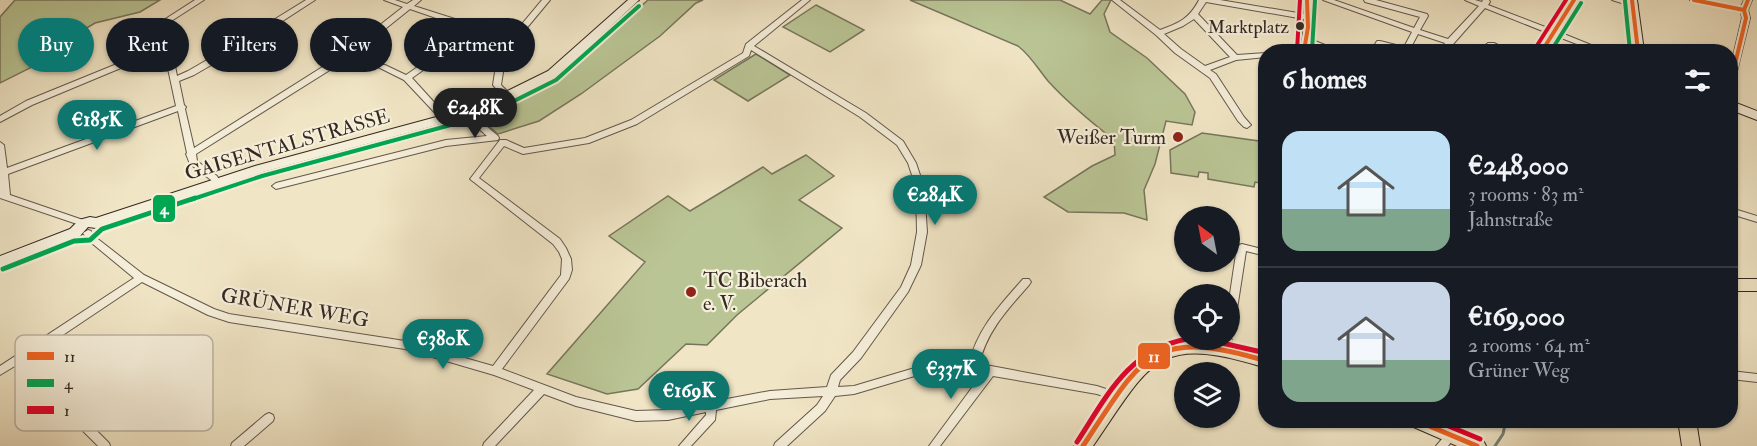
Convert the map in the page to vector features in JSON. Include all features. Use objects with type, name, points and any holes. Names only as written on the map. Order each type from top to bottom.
[{"type":"main road","name":"GAISENTALSTRASSE","points":[[0,262],[85,228],[217,183],[443,121],[508,97],[552,74],[634,0]]},
{"type":"main road","points":[[1633,2],[1637,44]]},
{"type":"main road","points":[[1738,108],[1757,116]]},
{"type":"main road","points":[[1738,285],[1757,285]]},
{"type":"main road","points":[[1083,446],[1143,363],[1161,353],[1175,350]]},
{"type":"main road","points":[[1240,350],[1258,358]]},
{"type":"main road","points":[[1427,428],[1447,441],[1477,446]]},
{"type":"main road","points":[[1688,428],[1691,446]]},
{"type":"street","points":[[171,18],[200,0]]},
{"type":"street","points":[[176,79],[241,44],[311,0]]},
{"type":"street","points":[[388,0],[443,18]]},
{"type":"street","points":[[190,154],[346,56],[417,0]]},
{"type":"street","points":[[531,18],[546,0]]},
{"type":"street","points":[[470,112],[498,140],[524,151],[586,141],[634,122],[746,54],[749,46],[806,0]]},
{"type":"street","points":[[1116,0],[1159,33],[1178,51],[1214,76],[1247,125]]},
{"type":"street","points":[[1159,33],[1196,16],[1205,0],[1308,17]]},
{"type":"street","points":[[1306,44],[1307,0]]},
{"type":"street","points":[[1329,0],[1449,42],[1470,23],[1483,3]]},
{"type":"street","points":[[1368,0],[1379,1],[1424,16],[1409,44]]},
{"type":"street","points":[[1469,0],[1483,3],[1585,44]]},
{"type":"street","points":[[1547,44],[1574,0]]},
{"type":"street","points":[[1616,0],[1633,2]]},
{"type":"street","points":[[1694,0],[1744,10]]},
{"type":"street","points":[[1738,52],[1746,18],[1744,10],[1748,0]]},
{"type":"street","points":[[1196,16],[1235,58]]},
{"type":"street","points":[[1307,41],[1316,44]]},
{"type":"street","points":[[749,46],[863,115],[900,143],[912,163],[920,187],[922,232],[916,265],[905,290],[857,355],[835,378],[831,393],[821,408],[779,446]]},
{"type":"street","points":[[1205,69],[1235,58],[1258,56]]},
{"type":"street","points":[[0,119],[29,103],[106,71]]},
{"type":"street","points":[[392,71],[407,78],[439,113],[443,121]]},
{"type":"street","points":[[174,72],[193,162],[217,183]]},
{"type":"street","points":[[407,78],[416,72]]},
{"type":"street","points":[[499,72],[497,84],[508,97]]},
{"type":"street","points":[[5,172],[182,107]]},
{"type":"street","points":[[276,186],[446,143],[498,140]]},
{"type":"street","points":[[495,371],[566,276],[568,259],[562,247],[552,237],[474,179],[498,140]]},
{"type":"street","points":[[0,145],[5,172],[3,196],[85,228]]},
{"type":"street","points":[[1738,213],[1757,219]]},
{"type":"street","name":"GRÜNER WEG","points":[[85,228],[91,238],[141,278],[201,307],[230,318],[405,345],[495,371],[612,412],[636,416],[668,415],[770,395],[854,390],[918,371],[973,368],[1097,390],[1117,397]]},
{"type":"street","points":[[1236,284],[1242,247],[1258,251]]},
{"type":"street","points":[[56,335],[141,278]]},
{"type":"street","points":[[973,368],[976,350],[986,329],[1026,282]]},
{"type":"street","points":[[0,371],[15,362]]},
{"type":"street","points":[[934,446],[991,370]]},
{"type":"street","points":[[1738,376],[1757,378]]},
{"type":"street","points":[[488,446],[543,388]]},
{"type":"street","points":[[684,446],[711,417],[711,406]]},
{"type":"street","points":[[236,446],[269,418]]},
{"type":"street","points":[[90,431],[105,446]]},
{"type":"green space","points":[[15,0],[160,0],[140,12],[106,18],[106,20],[94,24],[94,18],[18,18],[18,72],[22,72],[0,83],[0,17]]},
{"type":"green space","points":[[648,0],[703,0],[696,3],[660,36],[581,94],[539,121],[498,134],[479,118],[559,78]]},
{"type":"green space","points":[[910,0],[1060,0],[1090,14],[1102,0],[1111,0],[1104,14],[1110,32],[1147,58],[1185,94],[1195,112],[1192,125],[1166,121],[1155,164],[1144,190],[1147,220],[1124,213],[1068,212],[1044,197],[1092,166],[1115,155],[1114,140],[1064,97],[1018,46]]},
{"type":"green space","points":[[816,5],[864,30],[830,52],[783,27]]},
{"type":"green space","points":[[756,54],[790,75],[748,101],[714,80]]},
{"type":"green space","points":[[1202,133],[1258,141],[1258,183],[1255,182],[1254,187],[1208,179],[1208,173],[1199,172],[1198,177],[1171,173],[1170,150]]},
{"type":"green space","name":"TC Biberach e. V.","points":[[806,155],[834,176],[799,200],[842,228],[737,315],[707,345],[686,344],[638,389],[607,394],[547,374],[645,262],[609,236],[668,196],[690,211],[763,167],[772,174]]},
{"type":"waterway","points":[[1495,446],[1504,428]]},
{"type":"transit line","name":"1","points":[[1298,44],[1300,0]]},
{"type":"transit line","name":"11","points":[[1305,44],[1308,27],[1307,0]]},
{"type":"transit line","name":"4","points":[[1313,44],[1315,0]]},
{"type":"transit line","name":"1","points":[[1538,44],[1566,0]]},
{"type":"transit line","name":"11","points":[[1546,44],[1574,0]]},
{"type":"transit line","name":"11","points":[[1632,0],[1637,44]]},
{"type":"transit line","name":"11","points":[[1694,0],[1744,10]]},
{"type":"transit line","name":"11","points":[[1738,52],[1746,18],[1744,10],[1748,0]]},
{"type":"transit line","name":"4","points":[[1625,1],[1629,44]]},
{"type":"transit line","name":"4","points":[[1555,44],[1581,3]]},
{"type":"transit line","name":"4","points":[[3,269],[74,241],[90,240],[102,229],[262,176],[484,116],[556,80],[639,6]]},
{"type":"transit line","name":"1","points":[[1077,442],[1109,392],[1135,362],[1150,351],[1174,342]]},
{"type":"transit line","name":"11","points":[[1083,446],[1115,397],[1136,370],[1150,358],[1165,351],[1198,346],[1258,359]]},
{"type":"transit line","name":"1","points":[[1240,346],[1258,351]]},
{"type":"transit line","name":"11","points":[[1434,428],[1477,446]]},
{"type":"transit line","name":"1","points":[[1453,428],[1480,439]]},
{"type":"place","name":"Marktplatz","points":[[1300,26]]},
{"type":"place","name":"Weißer Turm","points":[[1178,137]]},
{"type":"place","name":"TC Biberach e. V.","points":[[691,292]]}]
